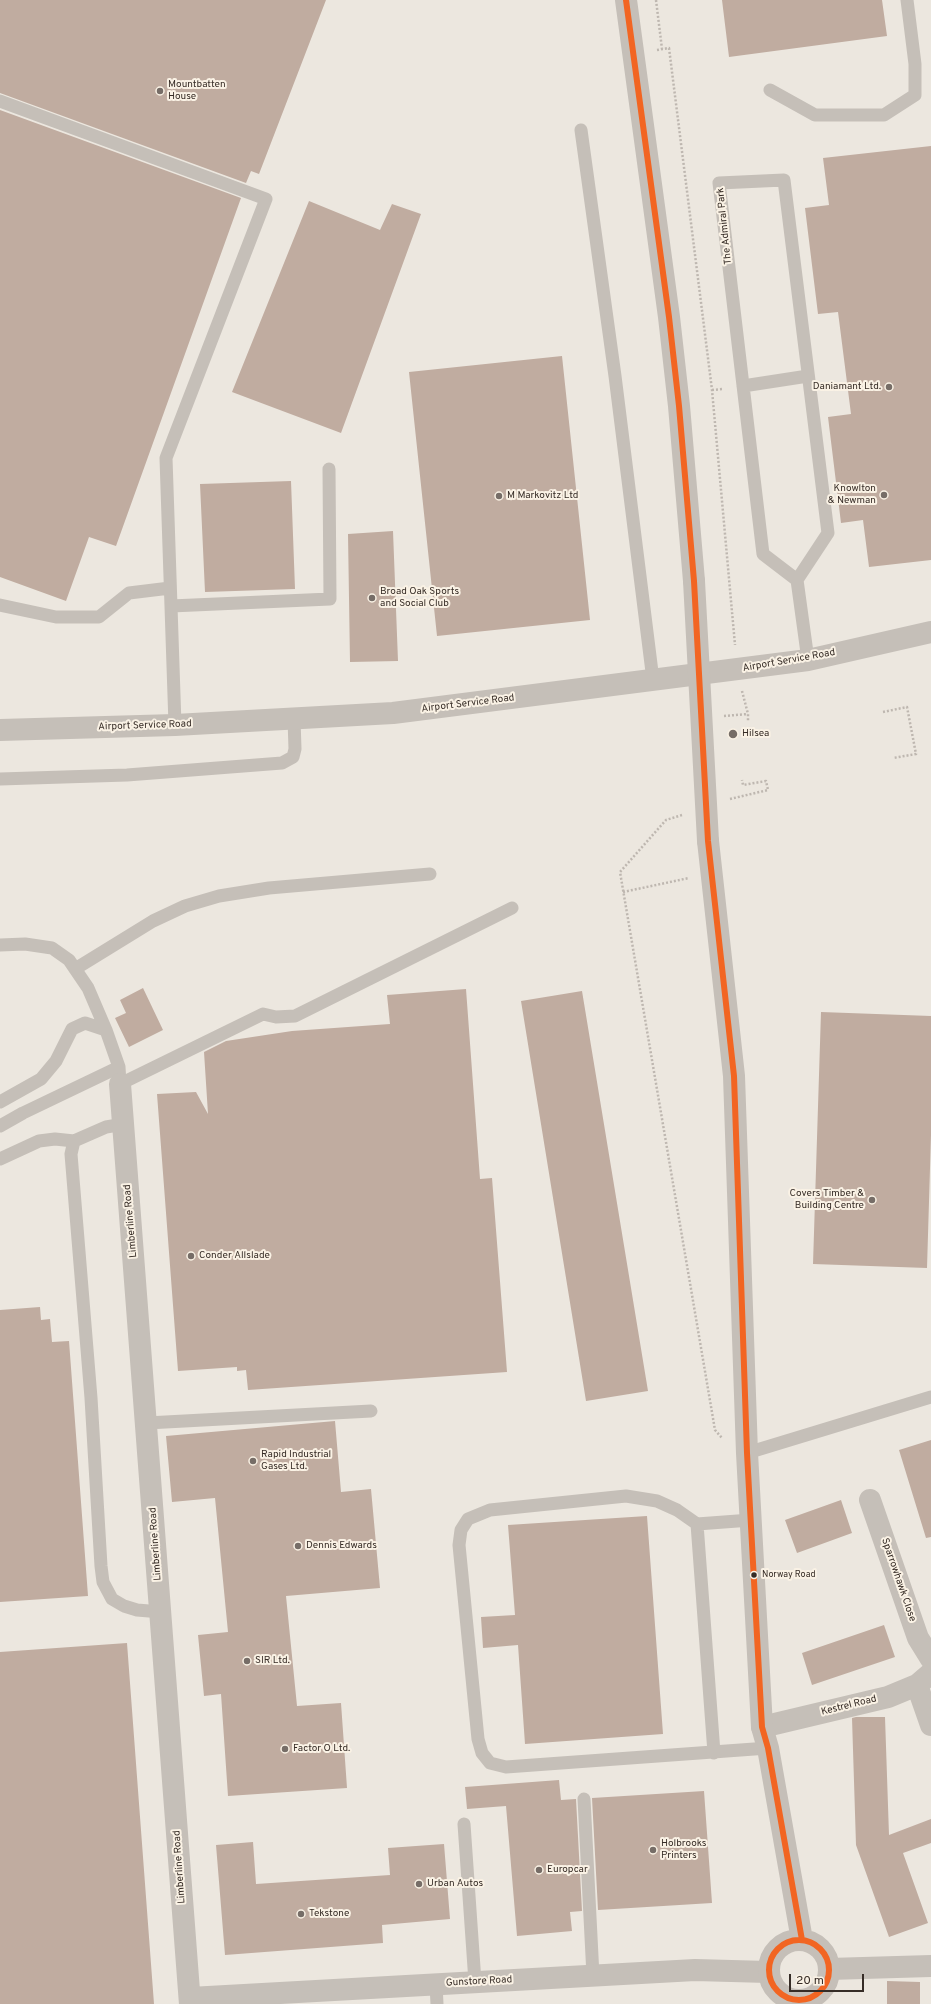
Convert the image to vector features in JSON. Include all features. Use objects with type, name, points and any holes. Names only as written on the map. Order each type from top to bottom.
[{"type":"street","points":[[626,0],[670,324],[694,581],[708,841],[713,873],[734,1076],[747,1458],[765,1738],[802,1940]]},
{"type":"street","name":"Airport Service Road","points":[[0,730],[175,726],[393,713],[808,660],[931,632]]},
{"type":"street","name":"Limberline Road","points":[[120,1075],[190,2001]]},
{"type":"street","name":"Sparrowhawk Close","points":[[870,1500],[918,1638],[931,1659]]},
{"type":"street","points":[[924,1679],[931,1725]]},
{"type":"street","name":"Kestrel Road","points":[[765,1738],[888,1697],[924,1679]]},
{"type":"street","points":[[802,1940],[810,1942],[819,1948],[825,1957],[829,1969],[827,1980],[817,1995],[800,2002],[788,1999],[779,1994],[771,1984],[768,1972],[769,1963],[779,1947],[792,1941],[802,1940]]},
{"type":"street","points":[[829,1969],[931,1966]]},
{"type":"street","name":"Gunstore Road","points":[[190,2001],[436,1994],[475,1982],[695,1970],[768,1972]]},
{"type":"lane","points":[[770,90],[815,115],[884,115],[915,95],[915,64],[907,0]]},
{"type":"lane","points":[[0,101],[266,199],[166,458],[175,726]]},
{"type":"lane","points":[[581,130],[615,376],[653,680]]},
{"type":"lane","name":"The Admiral Park","points":[[784,180],[828,533],[797,580],[763,554],[743,386],[719,183],[784,180]]},
{"type":"lane","points":[[743,386],[808,376]]},
{"type":"lane","points":[[171,606],[330,599],[329,469]]},
{"type":"lane","points":[[797,580],[808,660]]},
{"type":"lane","points":[[0,605],[56,618],[100,617],[129,593],[170,588]]},
{"type":"lane","points":[[0,779],[127,775],[282,763],[293,757],[295,749],[294,719]]},
{"type":"lane","points":[[75,969],[153,921],[185,906],[219,896],[269,888],[430,874]]},
{"type":"lane","points":[[0,1126],[23,1113],[120,1075],[263,1014],[276,1017],[295,1016],[512,908]]},
{"type":"lane","points":[[0,945],[25,944],[52,948],[69,960],[88,988],[106,1030],[120,1075]]},
{"type":"lane","points":[[0,1102],[41,1079],[56,1061],[72,1029],[85,1023],[106,1030]]},
{"type":"lane","points":[[0,1159],[39,1141],[55,1139],[74,1141],[106,1126],[124,1124]]},
{"type":"lane","points":[[74,1141],[71,1154],[72,1170],[91,1398],[103,1582],[112,1599],[124,1606],[137,1610],[161,1612]]},
{"type":"lane","points":[[747,1458],[931,1397]]},
{"type":"lane","points":[[147,1423],[371,1411]]},
{"type":"lane","points":[[751,1520],[697,1524],[677,1510],[657,1501],[626,1496],[490,1510],[468,1519],[461,1530],[459,1546],[478,1739],[482,1753],[490,1763],[506,1767],[714,1753],[765,1738]]},
{"type":"lane","points":[[697,1524],[714,1753]]},
{"type":"lane","points":[[584,1799],[593,1976]]},
{"type":"lane","points":[[464,1824],[475,1982]]},
{"type":"path","points":[[656,0],[662,49]]},
{"type":"path","points":[[633,54],[669,48],[711,383],[736,670]]},
{"type":"path","points":[[883,712],[907,707],[916,754],[893,758]]},
{"type":"path","points":[[748,714],[748,721]]},
{"type":"path","points":[[738,796],[768,790],[766,781],[743,785],[742,780]]},
{"type":"path","points":[[666,820],[620,872],[715,1430],[747,1458]]},
{"type":"path","points":[[623,892],[713,873]]},
{"type":"building","name":"Mountbatten House","points":[[0,0],[326,0],[259,174],[251,171],[246,183],[0,93]]},
{"type":"building","points":[[722,0],[882,0],[887,36],[729,57]]},
{"type":"building","points":[[0,110],[241,198],[116,546],[89,537],[66,601],[0,577]]},
{"type":"building","points":[[931,146],[931,560],[869,567],[863,520],[841,523],[828,417],[851,414],[838,312],[818,314],[805,208],[829,205],[823,158]]},
{"type":"building","points":[[309,201],[380,230],[392,204],[421,214],[341,433],[232,392]]},
{"type":"building","name":"M Markovitz Ltd","points":[[562,356],[590,620],[437,636],[409,372]]},
{"type":"building","points":[[291,481],[295,589],[205,592],[200,484]]},
{"type":"building","name":"Broad Oak Sports and Social Club","points":[[393,531],[398,661],[350,662],[348,534]]},
{"type":"building","points":[[143,988],[163,1030],[129,1047],[115,1018],[126,1013],[120,1000]]},
{"type":"building","points":[[466,989],[480,1179],[492,1178],[507,1372],[248,1390],[246,1370],[237,1371],[237,1367],[178,1371],[157,1094],[196,1092],[208,1114],[204,1052],[226,1041],[292,1031],[390,1024],[387,995]]},
{"type":"building","points":[[582,991],[648,1391],[586,1401],[521,1001]]},
{"type":"building","name":"Covers Timber & Building Centre","points":[[821,1012],[931,1016],[931,1135],[927,1268],[813,1264]]},
{"type":"building","points":[[40,1307],[41,1320],[50,1319],[52,1342],[69,1341],[88,1596],[0,1602],[0,1310]]},
{"type":"building","points":[[335,1421],[341,1492],[371,1489],[380,1588],[286,1596],[297,1706],[341,1703],[347,1788],[228,1796],[221,1694],[204,1696],[198,1635],[228,1632],[215,1498],[172,1502],[166,1436]]},
{"type":"building","points":[[931,1440],[931,1537],[926,1538],[899,1450]]},
{"type":"building","points":[[841,1500],[852,1533],[797,1553],[785,1520]]},
{"type":"building","points":[[647,1516],[663,1734],[525,1744],[518,1645],[483,1648],[481,1617],[515,1615],[508,1525]]},
{"type":"building","points":[[884,1625],[895,1657],[812,1685],[802,1653]]},
{"type":"building","points":[[127,1643],[154,2004],[0,2004],[0,1652]]},
{"type":"building","points":[[885,1717],[889,1835],[931,1819],[931,1843],[903,1853],[928,1923],[889,1937],[856,1845],[852,1718]]},
{"type":"building","name":"Europcar","points":[[559,1780],[561,1800],[576,1799],[582,1911],[570,1912],[572,1931],[517,1936],[506,1806],[467,1809],[465,1787]]},
{"type":"building","name":"Holbrooks Printers","points":[[704,1791],[712,1903],[598,1910],[592,1798]]},
{"type":"building","name":"Tekstone","points":[[253,1842],[256,1884],[390,1875],[388,1848],[444,1844],[450,1919],[382,1925],[383,1943],[225,1955],[216,1845]]},
{"type":"building","points":[[887,1981],[920,1982],[920,2004],[887,2004]]},
{"type":"transit line","points":[[626,0],[669,317],[679,406],[694,581],[708,841],[734,1076],[747,1453],[762,1727],[768,1748],[802,1940]]},
{"type":"transit line","points":[[799,1940],[816,1945],[824,1953],[829,1970],[824,1987],[816,1995],[799,2000],[782,1995],[774,1987],[769,1970],[774,1953],[782,1945],[799,1940]]},
{"type":"place","name":"Mountbatten House","points":[[160,91]]},
{"type":"place","name":"Daniamant Ltd.","points":[[889,387]]},
{"type":"place","name":"Knowlton & Newman","points":[[884,495]]},
{"type":"place","name":"M Markovitz Ltd","points":[[499,496]]},
{"type":"place","name":"Broad Oak Sports and Social Club","points":[[372,598]]},
{"type":"place","name":"Hilsea","points":[[733,734]]},
{"type":"place","name":"Covers Timber & Building Centre","points":[[872,1200]]},
{"type":"place","name":"Conder Allslade","points":[[191,1256]]},
{"type":"place","name":"Rapid Industrial Gases Ltd.","points":[[253,1461]]},
{"type":"place","name":"Dennis Edwards","points":[[298,1546]]},
{"type":"place","name":"Norway Road","points":[[754,1575]]},
{"type":"place","name":"SIR Ltd.","points":[[247,1661]]},
{"type":"place","name":"Factor O Ltd.","points":[[285,1749]]},
{"type":"place","name":"Holbrooks Printers","points":[[653,1850]]},
{"type":"place","name":"Europcar","points":[[539,1870]]},
{"type":"place","name":"Urban Autos","points":[[419,1884]]},
{"type":"place","name":"Tekstone","points":[[301,1914]]}]
